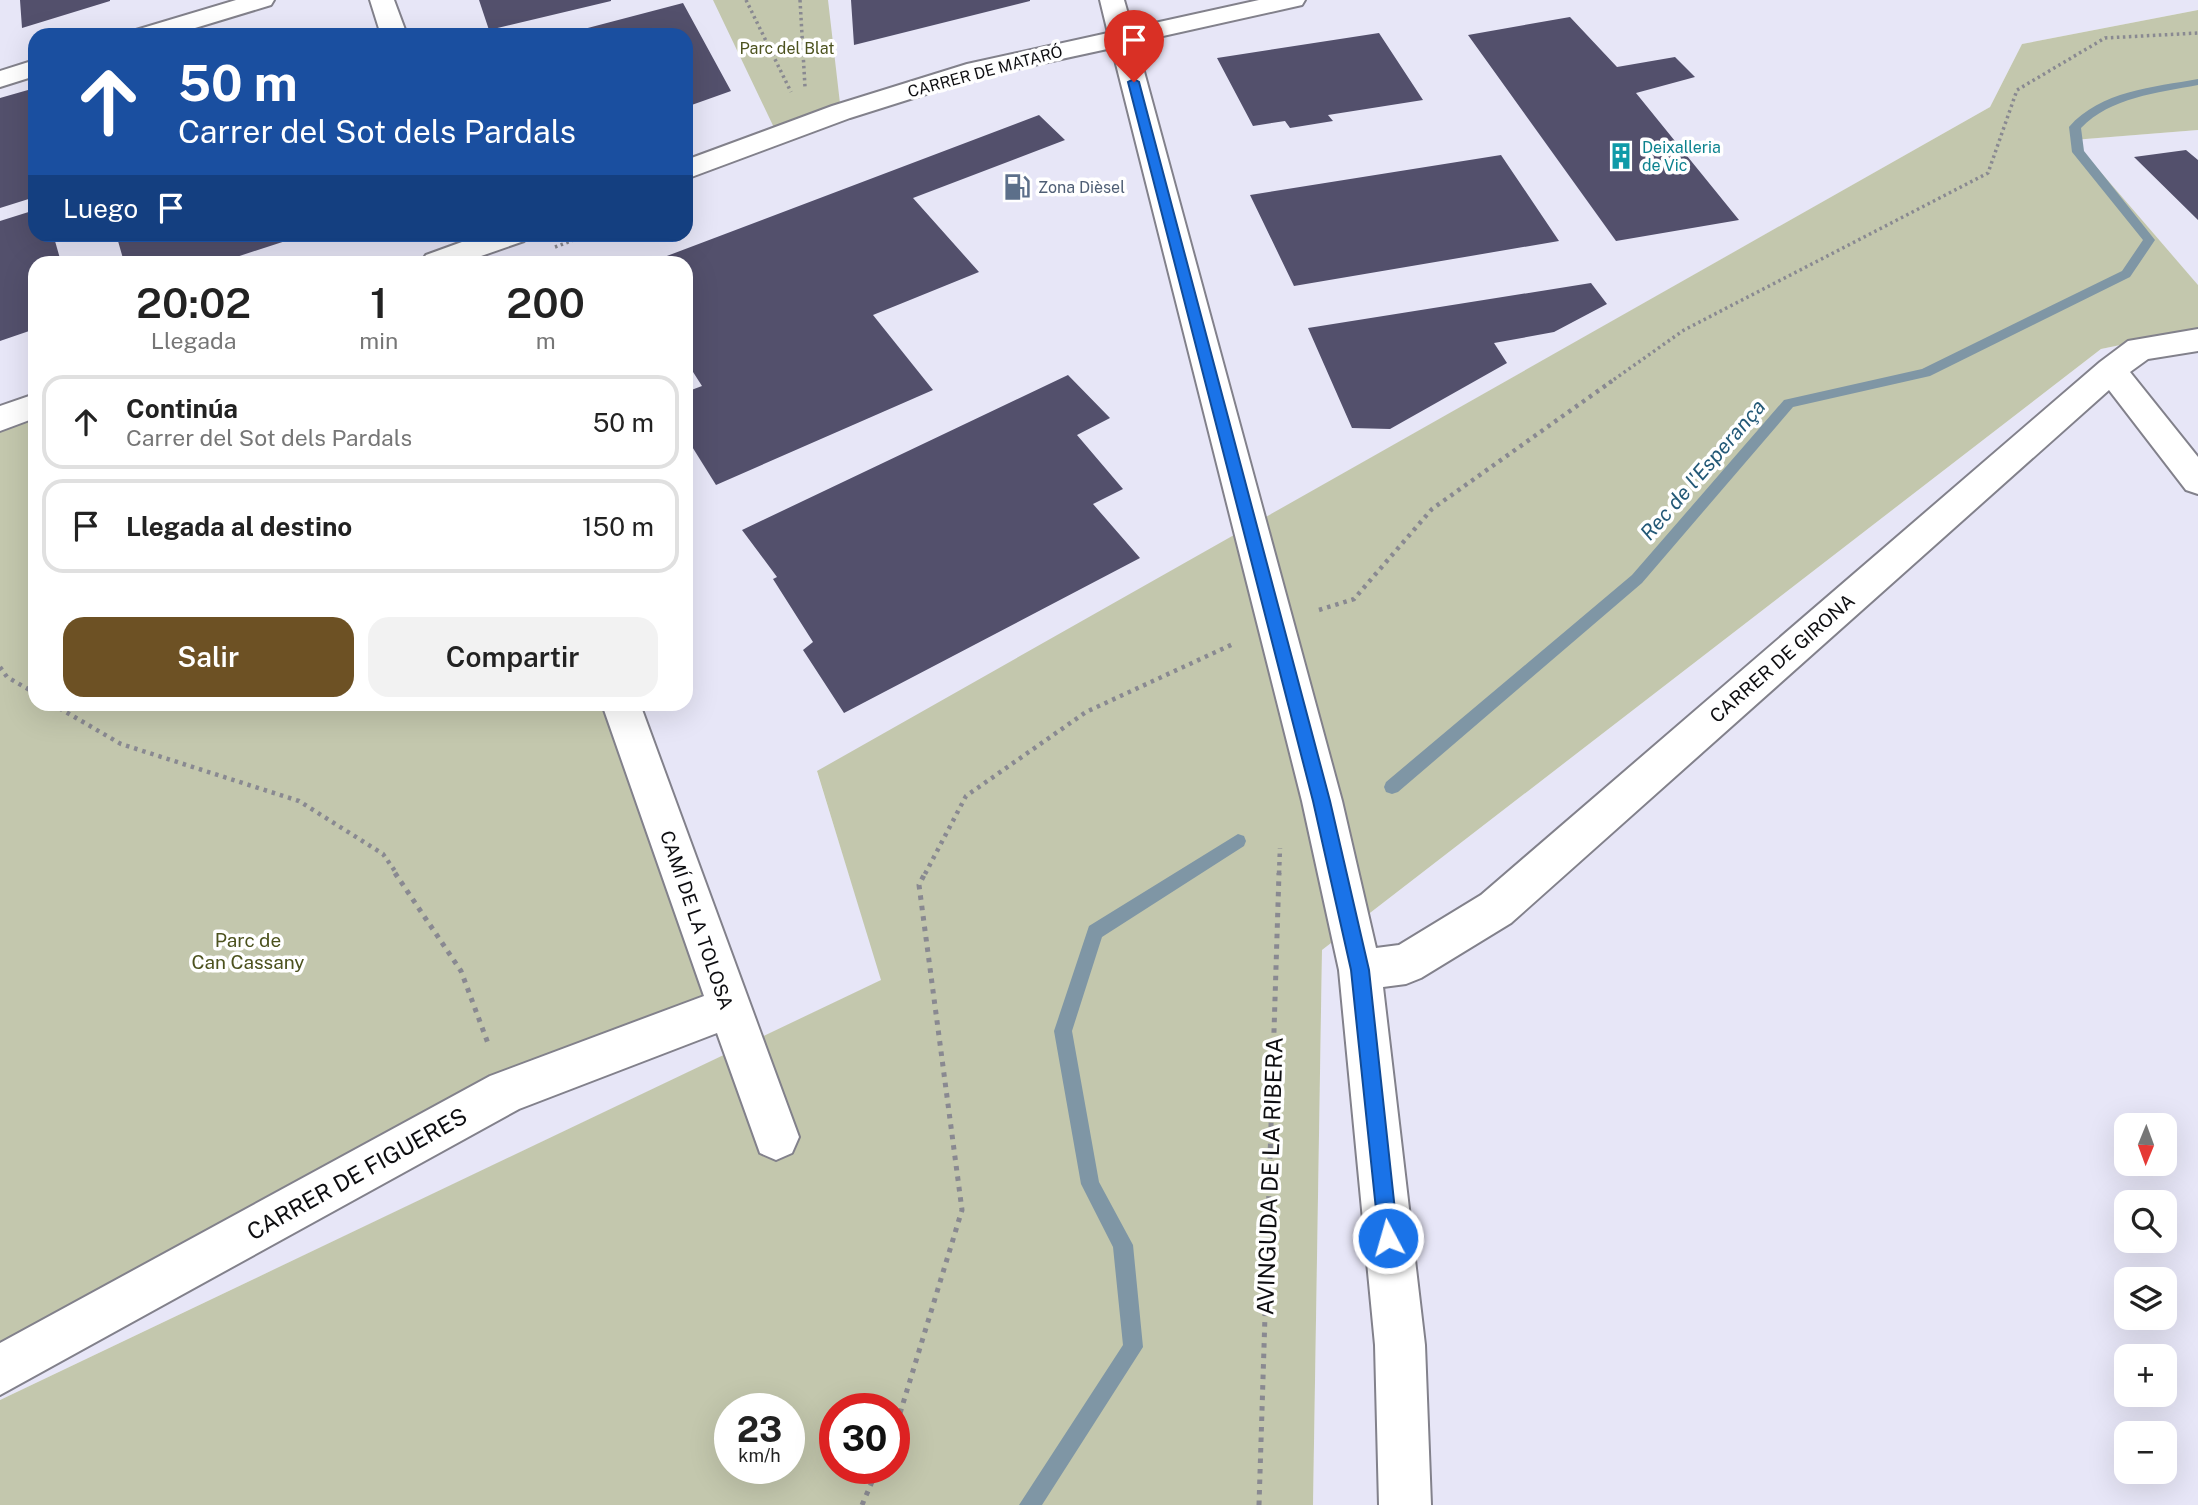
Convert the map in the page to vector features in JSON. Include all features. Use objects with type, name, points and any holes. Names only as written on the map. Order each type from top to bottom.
[{"type":"street","points":[[168,28],[262,0]]},
{"type":"street","points":[[382,0],[392,28]]},
{"type":"street","points":[[1112,0],[1322,801],[1360,970],[1399,1345],[1405,1505]]},
{"type":"street","name":"CARRER DE MATARÓ","points":[[693,167],[807,125],[976,70],[1293,0]]},
{"type":"street","points":[[0,79],[28,70]]},
{"type":"street","points":[[465,250],[490,242]]},
{"type":"street","name":"CARRER DE GIRONA","points":[[1360,970],[1406,964],[1496,909],[2111,370],[2139,349],[2198,340]]},
{"type":"street","points":[[2111,370],[2198,481]]},
{"type":"street","points":[[0,419],[28,409]]},
{"type":"street","name":"CAMÍ DE LA TOLOSA","points":[[623,711],[776,1137]]},
{"type":"street","name":"CARRER DE FIGUERES","points":[[0,1370],[506,1092],[728,1008]]},
{"type":"path","points":[[746,0],[807,125]]},
{"type":"path","points":[[800,0],[807,125]]},
{"type":"path","points":[[1276,624],[1354,599],[1432,509],[1684,330],[1988,173],[2017,90],[2105,38],[2198,33]]},
{"type":"path","points":[[906,1393],[962,1210],[919,885],[966,796],[1086,712],[1240,640]]},
{"type":"path","points":[[0,667],[7,677],[28,690]]},
{"type":"path","points":[[64,711],[121,744],[299,802],[383,853],[461,971],[506,1092]]},
{"type":"path","name":"AVINGUDA DE LA RIBERA","points":[[1259,1505],[1280,847]]},
{"type":"path","points":[[862,1505],[871,1484]]},
{"type":"shaded area","points":[[0,0],[2198,0],[2198,10],[2022,44],[1990,107],[817,772],[882,980],[0,1400]]},
{"type":"shaded area","points":[[2198,130],[2198,285],[2072,140]]},
{"type":"shaded area","points":[[2198,329],[2198,1505],[1313,1505],[1322,950],[2101,349]]},
{"type":"green space","name":"Parc del Blat","points":[[713,0],[828,0],[841,112],[778,136]]},
{"type":"green space","points":[[2198,10],[2198,130],[2073,140],[2198,285],[2198,329],[2101,349],[1322,950],[1313,1505],[0,1505],[0,1400],[881,980],[817,771],[1990,107],[2022,44]]},
{"type":"green space","name":"Parc de Can Cassany","points":[[28,409],[28,711],[623,711],[728,1008],[506,1092],[0,1370],[0,419]]},
{"type":"building","points":[[20,0],[110,0],[110,1],[22,28]]},
{"type":"building","points":[[479,0],[611,0],[497,28],[488,28]]},
{"type":"building","points":[[851,0],[1030,0],[1030,1],[854,45]]},
{"type":"building","points":[[683,3],[731,91],[693,105],[693,28],[588,28]]},
{"type":"building","name":"Deixalleria de Vic","points":[[1570,17],[1617,67],[1675,57],[1695,77],[1636,93],[1739,220],[1616,241],[1468,35]]},
{"type":"building","points":[[1379,33],[1423,100],[1328,115],[1333,121],[1290,128],[1285,121],[1253,126],[1217,58]]},
{"type":"building","points":[[28,90],[28,199],[0,208],[0,98]]},
{"type":"building","points":[[1039,115],[1065,140],[913,198],[979,272],[873,315],[933,390],[716,485],[693,448],[693,389],[702,386],[693,372],[693,256],[667,256]]},
{"type":"building","points":[[2186,150],[2198,160],[2198,220],[2134,157]]},
{"type":"building","points":[[1501,155],[1559,241],[1294,286],[1250,195]]},
{"type":"building","points":[[28,212],[28,242],[55,242],[59,256],[28,256],[28,331],[0,341],[0,221]]},
{"type":"building","points":[[118,242],[282,242],[239,256],[122,256]]},
{"type":"building","points":[[1591,283],[1607,304],[1554,332],[1494,343],[1507,363],[1390,429],[1352,428],[1308,328]]},
{"type":"building","points":[[1068,375],[1110,418],[1077,435],[1123,489],[1093,504],[1140,558],[844,713],[803,650],[813,642],[773,579],[777,577],[742,530]]},
{"type":"waterway","name":"Rec de l'Esperança","points":[[1392,787],[1637,579],[1789,403],[1925,373],[2126,274],[2149,240],[2078,152],[2075,127],[2091,111],[2137,93],[2198,82]]},
{"type":"waterway","name":"Rec de l'Esperança","points":[[1030,1505],[1133,1347],[1123,1245],[1090,1184],[1063,1031],[1095,932],[1238,841]]},
{"type":"place","name":"Deixalleria de Vic","points":[[1621,156]]},
{"type":"place","name":"Zona Dièsel","points":[[1017,187]]},
{"type":"route","points":[[1134,82],[1322,801],[1360,970],[1388,1238]]}]
